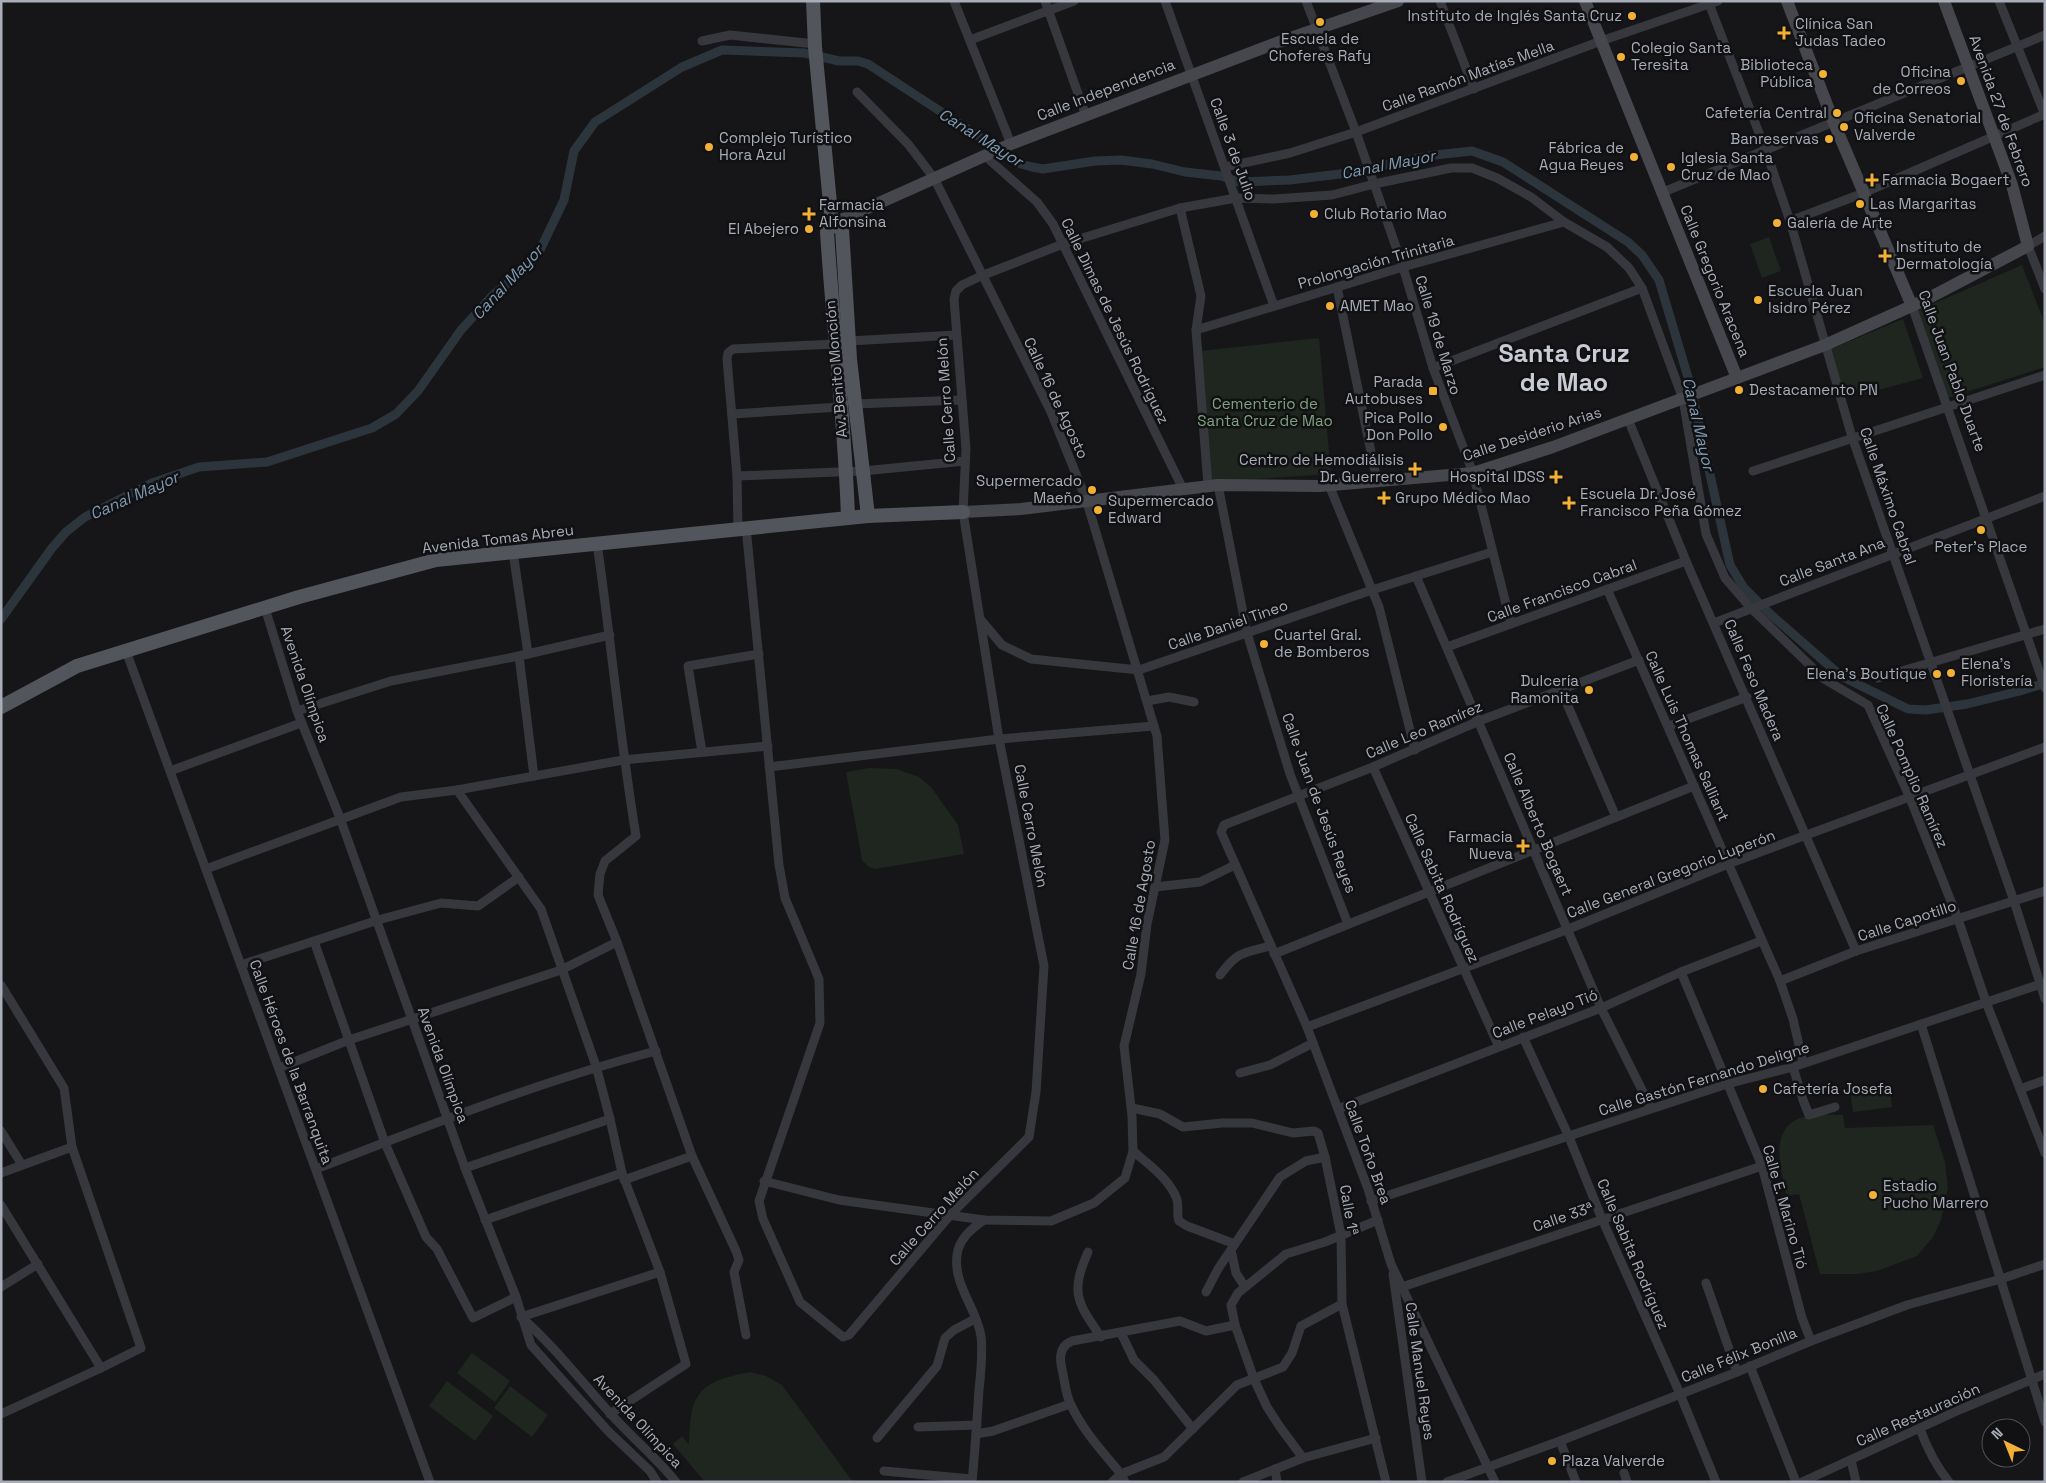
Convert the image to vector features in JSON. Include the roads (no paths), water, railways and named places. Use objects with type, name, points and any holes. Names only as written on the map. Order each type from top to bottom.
[{"type":"main road","name":"Av. Benito Monción","points":[[813,1],[815,45],[832,224],[827,232],[848,518]]},
{"type":"main road","name":"Calle Independencia","points":[[832,224],[1009,145],[1279,42],[1398,1]]},
{"type":"main road","name":"Calle Gregorio Aracena","points":[[1585,1],[1737,378]]},
{"type":"main road","name":"Calle Juan Pablo Duarte","points":[[1787,1],[1834,123],[1912,306]]},
{"type":"main road","name":"Avenida 27 de Febrero","points":[[1944,1],[2012,185],[2028,246]]},
{"type":"main road","name":"Av. Benito Monción","points":[[832,224],[842,229],[849,341],[868,516]]},
{"type":"main road","name":"Calle Desiderio Arias","points":[[962,512],[1021,509],[1213,486],[1329,485],[1473,473],[1553,447],[1825,345],[1912,306],[2028,246]]},
{"type":"main road","name":"Avenida Tomas Abreu","points":[[1,708],[78,666],[265,608],[436,560],[868,516],[962,512]]},
{"type":"street","points":[[954,1],[1009,145]]},
{"type":"street","points":[[1045,1],[1086,116]]},
{"type":"street","points":[[970,40],[1074,1]]},
{"type":"street","name":"Calle 3 de Julio","points":[[1165,1],[1274,306]]},
{"type":"street","name":"Calle 19 de Marzo","points":[[1306,1],[1367,162],[1403,267],[1433,368],[1473,473],[1511,624]]},
{"type":"street","points":[[1440,1],[1474,89]]},
{"type":"street","points":[[1790,221],[1864,192],[2045,115],[1999,1]]},
{"type":"street","name":"Calle Ramón Matías Mella","points":[[1225,169],[1290,154],[1356,132],[1712,2]]},
{"type":"street","name":"Calle Máximo Cabral","points":[[1712,2],[1790,221],[1852,437],[2042,983],[2045,999]]},
{"type":"street","points":[[702,41],[730,35],[815,45]]},
{"type":"street","points":[[1661,193],[2045,35]]},
{"type":"street","name":"Calle 16 de Agosto","points":[[764,1181],[839,1200],[984,1220],[1051,1221],[1094,1202],[1125,1178],[1133,1151],[1132,1108],[1124,1046],[1141,974],[1147,924],[1165,840],[1157,736],[1139,670],[1086,500],[1051,412],[934,178],[912,149],[857,92]]},
{"type":"street","name":"Calle Dimas de Jesús Rodríguez","points":[[987,155],[1037,202],[1053,224],[1183,489]]},
{"type":"street","name":"Calle Pomplio Ramírez","points":[[982,276],[1063,244],[1180,208],[1236,198],[1274,199],[1332,195],[1451,168],[1472,168],[1497,178],[1531,197],[1564,222],[1607,248],[1630,268],[1642,288],[1690,396],[1706,534],[1725,578],[1824,679],[1868,705],[1910,798],[1958,919],[1986,1002],[2045,1153]]},
{"type":"street","name":"Calle Juan de Jesús Reyes","points":[[1180,208],[1201,296],[1196,330],[1213,486],[1247,633],[1290,774],[1348,924]]},
{"type":"street","name":"Prolongación Trinitaria","points":[[1196,330],[1403,267],[1564,222]]},
{"type":"street","points":[[2028,246],[2045,236]]},
{"type":"street","name":"Avenida 27 de Febrero","points":[[2028,246],[2045,289]]},
{"type":"street","name":"Calle Cerro Melón","points":[[835,344],[733,348],[728,353],[726,359],[742,528],[759,654],[779,865],[785,898],[818,979],[820,1023],[764,1181],[759,1201],[764,1219],[800,1302],[843,1337],[849,1335],[951,1214],[1029,1137],[1036,1092],[1044,966],[999,739],[962,512],[966,449],[954,299],[956,291],[962,285],[982,276]]},
{"type":"street","points":[[1337,287],[1377,482]]},
{"type":"street","points":[[1433,368],[1642,288]]},
{"type":"street","name":"Calle Juan Pablo Duarte","points":[[1912,306],[2045,688]]},
{"type":"street","points":[[849,341],[956,335]]},
{"type":"street","points":[[1754,471],[1852,437],[2045,375]]},
{"type":"street","points":[[855,404],[961,400]]},
{"type":"street","points":[[732,414],[840,406]]},
{"type":"street","name":"Calle Feso Madera","points":[[1628,419],[1686,561],[1747,697],[1856,951]]},
{"type":"street","points":[[737,476],[863,471],[965,461]]},
{"type":"street","points":[[1329,485],[1379,607],[1415,750]]},
{"type":"street","name":"Calle Santa Ana","points":[[1714,623],[1892,553],[2045,496]]},
{"type":"street","points":[[597,543],[610,635],[623,760],[636,836],[604,861],[600,874],[598,895],[656,1051],[692,1156],[736,1251],[739,1260],[734,1272],[746,1336]]},
{"type":"street","points":[[513,552],[534,776]]},
{"type":"street","name":"Calle Daniel Tineo","points":[[980,619],[1002,645],[1032,659],[1139,670],[1372,590],[1492,552]]},
{"type":"street","name":"Calle Francisco Cabral","points":[[1447,647],[1686,561]]},
{"type":"street","name":"Calle Alberto Bogaert","points":[[1416,576],[1534,849],[1566,930],[1601,1008],[1651,1108]]},
{"type":"street","name":"Calle Luis Thomas Salliant","points":[[1607,589],[1780,981],[1793,1020],[1798,1065],[1809,1114],[1835,1107]]},
{"type":"street","name":"Avenida Olímpica","points":[[265,608],[296,711],[340,818],[378,920],[448,1119],[516,1297],[521,1317],[544,1337],[610,1414],[664,1467],[676,1482]]},
{"type":"street","points":[[1878,678],[2045,629]]},
{"type":"street","points":[[296,711],[391,681],[524,655],[610,635]]},
{"type":"street","name":"Calle Héroes de la Barranquita","points":[[126,651],[430,1482]]},
{"type":"street","points":[[702,752],[688,666],[759,654]]},
{"type":"street","name":"Calle Leo Ramírez","points":[[1222,828],[1415,750],[1479,721],[1639,660]]},
{"type":"street","points":[[1561,690],[1616,817]]},
{"type":"street","points":[[1147,701],[1169,697],[1194,702]]},
{"type":"street","points":[[1669,726],[1747,697]]},
{"type":"street","points":[[170,772],[301,723]]},
{"type":"street","points":[[769,767],[999,739],[1154,726]]},
{"type":"street","points":[[206,869],[401,797],[457,790],[623,760],[768,746]]},
{"type":"street","name":"Calle General Gregorio Luperón","points":[[1307,1027],[1566,930],[1728,864],[1806,837],[2045,747]]},
{"type":"street","name":"Calle Sabita Rodríguez","points":[[1374,767],[1428,893],[1464,968],[1498,1046]]},
{"type":"street","points":[[1220,975],[1233,958],[1244,953],[1272,950],[1348,924],[1694,786]]},
{"type":"street","points":[[457,790],[541,908],[596,1066],[623,1176],[660,1272],[686,1364],[610,1414]]},
{"type":"street","name":"Calle Toño Brea","points":[[1222,828],[1221,832],[1235,865],[1313,1042],[1371,1200],[1391,1264],[1495,1482]]},
{"type":"street","points":[[1155,887],[1200,882],[1235,865]]},
{"type":"street","points":[[241,965],[378,920],[441,903],[478,906],[519,877]]},
{"type":"street","name":"Calle Capotillo","points":[[1780,981],[1856,951],[2045,892]]},
{"type":"street","points":[[314,941],[384,1143],[426,1238],[437,1249],[474,1318],[516,1297]]},
{"type":"street","name":"Calle Pelayo Tió","points":[[1338,1109],[1601,1008],[1681,972],[1761,941]]},
{"type":"street","points":[[279,1068],[349,1040],[561,970],[616,942]]},
{"type":"street","name":"Calle E. Marino Tió","points":[[1681,972],[1762,1166],[1802,1318],[1811,1341]]},
{"type":"street","name":"Calle Gastón Fernando Deligne","points":[[1371,1200],[1569,1137],[1651,1108],[1727,1084],[1798,1065],[2042,983]]},
{"type":"street","points":[[1,985],[64,1088],[72,1147],[141,1348],[1,1414]]},
{"type":"street","points":[[1921,1024],[2045,1422]]},
{"type":"street","name":"Calle Sabita Rodríguez","points":[[1524,1037],[1680,1394],[1716,1482]]},
{"type":"street","points":[[1240,1074],[1270,1065],[1313,1042]]},
{"type":"street","points":[[316,1169],[596,1066],[656,1051]]},
{"type":"street","points":[[2020,1088],[2045,1080]]},
{"type":"street","name":"Calle 1ª","points":[[1132,1108],[1160,1114],[1183,1127],[1222,1123],[1252,1123],[1293,1133],[1314,1131],[1319,1135],[1341,1235],[1342,1304],[1386,1482]]},
{"type":"street","points":[[466,1168],[610,1119]]},
{"type":"street","points":[[1,1130],[22,1165]]},
{"type":"street","points":[[1,1173],[72,1147]]},
{"type":"street","points":[[1133,1151],[1156,1170],[1178,1199],[1178,1217],[1183,1224],[1233,1247]]},
{"type":"street","points":[[485,1220],[692,1156]]},
{"type":"street","points":[[1206,1292],[1233,1247],[1280,1177],[1306,1161],[1325,1157]]},
{"type":"street","name":"Calle 33ª","points":[[1402,1287],[1762,1166]]},
{"type":"street","points":[[1,1205],[101,1368]]},
{"type":"street","points":[[884,1471],[972,1481],[982,1360],[981,1334],[957,1270],[957,1255],[960,1243],[969,1230],[984,1220]]},
{"type":"street","points":[[1303,1458],[1267,1407],[1254,1379],[1235,1325],[1231,1305],[1234,1298],[1245,1287],[1286,1254],[1325,1242],[1378,1220]]},
{"type":"street","points":[[1233,1247],[1236,1273],[1245,1287]]},
{"type":"street","points":[[1088,1252],[1079,1273],[1077,1288],[1081,1305],[1101,1337]]},
{"type":"street","points":[[1,1287],[38,1264]]},
{"type":"street","name":"Calle Manuel Reyes","points":[[1391,1264],[1422,1482]]},
{"type":"street","name":"Calle Félix Bonilla","points":[[1447,1482],[1560,1441],[1811,1341],[1907,1305],[2001,1279],[2045,1264]]},
{"type":"street","points":[[657,1482],[650,1471],[608,1430],[531,1344],[521,1317],[660,1272]]},
{"type":"street","points":[[1706,1282],[1737,1372]]},
{"type":"street","points":[[1112,1482],[1164,1457],[1237,1385],[1283,1367],[1292,1353],[1301,1326],[1342,1304]]},
{"type":"street","points":[[877,1438],[937,1366],[945,1338],[954,1330],[975,1319]]},
{"type":"street","points":[[1123,1478],[1088,1434],[1070,1404],[1061,1368],[1061,1350],[1067,1343],[1180,1321],[1206,1331],[1235,1325]]},
{"type":"street","points":[[1121,1333],[1134,1360],[1154,1380],[1193,1429]]},
{"type":"street","points":[[1750,1366],[1796,1482]]},
{"type":"street","name":"Calle Restauración","points":[[1802,1482],[2045,1374]]},
{"type":"street","points":[[918,1427],[993,1431],[1070,1404]]},
{"type":"street","points":[[1920,1429],[1941,1473],[1949,1482]]},
{"type":"street","points":[[1243,1482],[1303,1458],[1376,1438]]},
{"type":"street","points":[[1560,1441],[1576,1482]]},
{"type":"street","points":[[1851,1460],[1856,1482]]},
{"type":"street","points":[[1275,1469],[1277,1482]]},
{"type":"waterway","name":"Canal Mayor","points":[[1,619],[52,548],[66,532],[85,517],[152,483],[199,467],[267,462],[372,428],[396,414],[418,391],[461,330],[493,295],[524,270],[540,250],[564,200],[574,151],[595,122],[682,67],[722,50],[804,53],[839,61],[858,61],[868,64],[1021,164],[1043,169],[1095,161],[1121,160],[1152,164],[1185,172],[1221,176],[1239,182],[1290,180],[1340,174],[1435,155],[1472,151],[1503,162],[1628,242],[1642,255],[1659,280],[1690,384],[1730,565],[1744,588],[1769,613],[1841,676],[1908,709],[1926,710],[1967,704],[2045,683]]},
{"type":"place","name":"Instituto de Inglés Santa Cruz","points":[[1632,16]]},
{"type":"place","name":"Escuela de Choferes Rafy","points":[[1320,22]]},
{"type":"place","name":"Clínica San Judas Tadeo","points":[[1784,33]]},
{"type":"place","name":"Colegio Santa Teresita","points":[[1621,57]]},
{"type":"place","name":"Biblioteca Pública","points":[[1823,74]]},
{"type":"place","name":"Oficina de Correos","points":[[1961,81]]},
{"type":"place","name":"Cafetería Central","points":[[1837,113]]},
{"type":"place","name":"Oficina Senatorial Valverde","points":[[1844,127]]},
{"type":"place","name":"Banreservas","points":[[1829,139]]},
{"type":"place","name":"Complejo Turístico Hora Azul","points":[[709,147]]},
{"type":"place","name":"Fábrica de Agua Reyes","points":[[1634,157]]},
{"type":"place","name":"Iglesia Santa Cruz de Mao","points":[[1671,167]]},
{"type":"place","name":"Farmacia Bogaert","points":[[1872,180]]},
{"type":"place","name":"Las Margaritas","points":[[1860,204]]},
{"type":"place","name":"Farmacia Alfonsina","points":[[809,214]]},
{"type":"place","name":"Club Rotario Mao","points":[[1314,214]]},
{"type":"place","name":"Galería de Arte","points":[[1777,223]]},
{"type":"place","name":"El Abejero","points":[[809,229]]},
{"type":"place","name":"Instituto de Dermatología","points":[[1885,256]]},
{"type":"place","name":"Escuela Juan Isidro Pérez","points":[[1758,300]]},
{"type":"place","name":"AMET Mao","points":[[1330,306]]},
{"type":"place","name":"Destacamento PN","points":[[1739,390]]},
{"type":"place","name":"Parada Autobuses","points":[[1433,391]]},
{"type":"place","name":"Pica Pollo Don Pollo","points":[[1443,427]]},
{"type":"place","name":"Centro de Hemodiálisis Dr. Guerrero","points":[[1415,469]]},
{"type":"place","name":"Hospital IDSS","points":[[1556,477]]},
{"type":"place","name":"Supermercado Maeño","points":[[1092,490]]},
{"type":"place","name":"Grupo Médico Mao","points":[[1384,498]]},
{"type":"place","name":"Escuela Dr. José Francisco Peña Gómez","points":[[1569,503]]},
{"type":"place","name":"Supermercado Edward","points":[[1098,510]]},
{"type":"place","name":"Peter's Place","points":[[1981,530]]},
{"type":"place","name":"Cuartel Gral. de Bomberos","points":[[1264,644]]},
{"type":"place","name":"Elena's Floristería","points":[[1951,673]]},
{"type":"place","name":"Elena's Boutique","points":[[1937,674]]},
{"type":"place","name":"Dulcería Ramonita","points":[[1589,690]]},
{"type":"place","name":"Farmacia Nueva","points":[[1523,846]]},
{"type":"place","name":"Cafetería Josefa","points":[[1763,1089]]},
{"type":"place","name":"Estadio Pucho Marrero","points":[[1873,1195]]},
{"type":"place","name":"Plaza Valverde","points":[[1552,1461]]},
{"type":"district","name":"Santa Cruz de Mao","points":[[1564,368]]},
{"type":"park label","name":"Cementerio de Santa Cruz de Mao","points":[[1265,412]]}]
